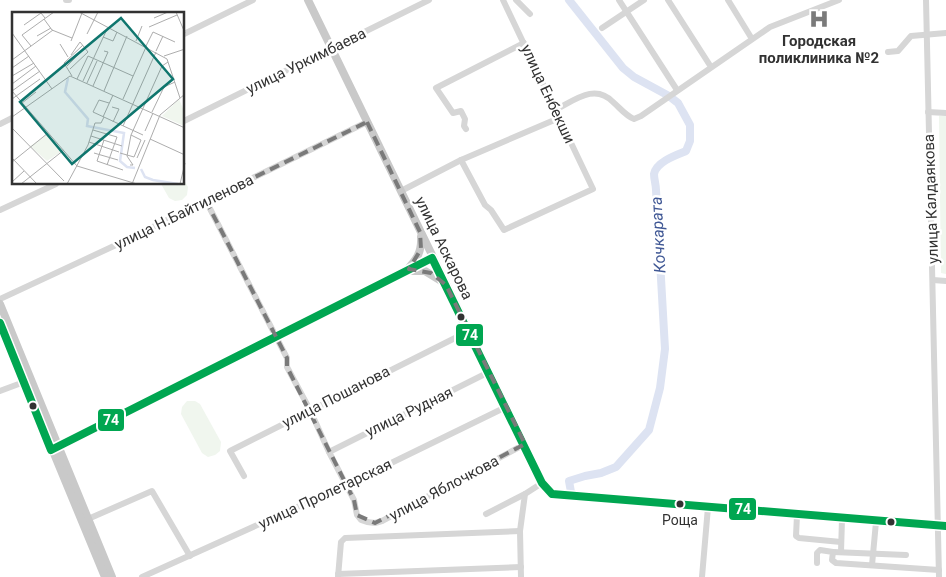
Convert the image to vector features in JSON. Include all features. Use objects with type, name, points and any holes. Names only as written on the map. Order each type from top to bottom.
[{"type":"main road","name":"улица Аскарова","points":[[308,0],[432,258],[525,444],[542,483]]},
{"type":"main road","points":[[406,271],[419,256],[421,249],[420,232]]},
{"type":"main road","points":[[406,271],[426,271],[446,284]]},
{"type":"main road","points":[[0,304],[105,577]]},
{"type":"main road","points":[[0,323],[24,382],[88,519],[112,577]]},
{"type":"main road","points":[[542,483],[552,494],[566,496],[942,526]]},
{"type":"street","points":[[185,34],[253,0]]},
{"type":"street","name":"улица Уркимбаева","points":[[185,121],[429,0]]},
{"type":"street","name":"улица Енбекши","points":[[461,160],[485,205],[491,210],[504,230],[593,189],[503,0]]},
{"type":"street","points":[[516,0],[530,14]]},
{"type":"street","points":[[619,0],[677,90]]},
{"type":"street","points":[[602,28],[644,0]]},
{"type":"street","points":[[668,0],[711,67]]},
{"type":"street","points":[[728,0],[752,39]]},
{"type":"street","points":[[555,110],[590,93],[598,92],[606,95],[628,117],[634,119],[770,27],[839,0]]},
{"type":"street","name":"улица Калдаякова","points":[[926,0],[933,280],[942,526],[939,573]]},
{"type":"street","points":[[888,52],[898,51],[911,36],[946,33]]},
{"type":"street","points":[[466,129],[464,126],[465,119],[461,111],[454,113],[436,88],[524,43]]},
{"type":"street","points":[[928,112],[946,113]]},
{"type":"street","points":[[401,191],[461,160],[559,118]]},
{"type":"street","points":[[0,124],[12,119]]},
{"type":"street","name":"улица Н.Байтиленова","points":[[0,299],[116,245],[367,122]]},
{"type":"street","points":[[0,210],[54,185]]},
{"type":"street","points":[[206,201],[287,358],[287,367],[346,485]]},
{"type":"street","points":[[55,448],[432,258]]},
{"type":"street","points":[[933,280],[946,281]]},
{"type":"street","name":"улица Пошанова","points":[[244,476],[230,451],[469,331]]},
{"type":"street","name":"улица Рудная","points":[[329,452],[490,372]]},
{"type":"street","points":[[0,391],[24,382]]},
{"type":"street","name":"улица Пролетарская","points":[[142,577],[346,485],[506,407]]},
{"type":"street","name":"улица Яблочкова","points":[[346,485],[354,500],[357,515],[361,520],[375,523],[525,444]]},
{"type":"street","points":[[486,514],[542,483]]},
{"type":"street","points":[[88,519],[152,491],[190,556]]},
{"type":"street","points":[[521,577],[520,531],[525,494]]},
{"type":"street","points":[[702,577],[708,507]]},
{"type":"street","points":[[797,515],[796,536],[799,538],[841,542]]},
{"type":"street","points":[[842,519],[841,542],[834,562],[939,573]]},
{"type":"street","points":[[872,565],[876,522]]},
{"type":"street","points":[[520,531],[342,539],[338,576],[521,567]]},
{"type":"street","points":[[817,563],[818,551],[906,555]]},
{"type":"highlighted area","points":[[367,122],[420,232],[421,249],[409,269],[431,273],[446,285],[525,444],[375,523],[357,515],[354,500],[287,367],[287,358],[206,201]]},
{"type":"shaded area","points":[[939,116],[946,116],[946,274],[941,273]]},
{"type":"shaded area","points":[[185,182],[188,187],[187,195],[182,200],[175,201],[169,198],[162,185],[185,185]]},
{"type":"shaded area","points":[[187,401],[195,401],[200,404],[221,442],[220,451],[215,455],[208,457],[202,453],[181,414],[182,407]]},
{"type":"waterway","name":"Кочкарата","points":[[569,0],[623,68],[634,77],[678,103],[690,125],[690,141],[686,151],[662,163],[654,174],[665,349],[660,388],[649,430],[616,467],[569,481],[571,492]]},
{"type":"transit line","name":"74","points":[[0,323],[51,450],[432,258],[542,483],[552,494],[946,526]]},
{"type":"place","name":"Городская поликлиника №2","points":[[819,19]]},
{"type":"place","name":"Роща","points":[[680,504]]}]
